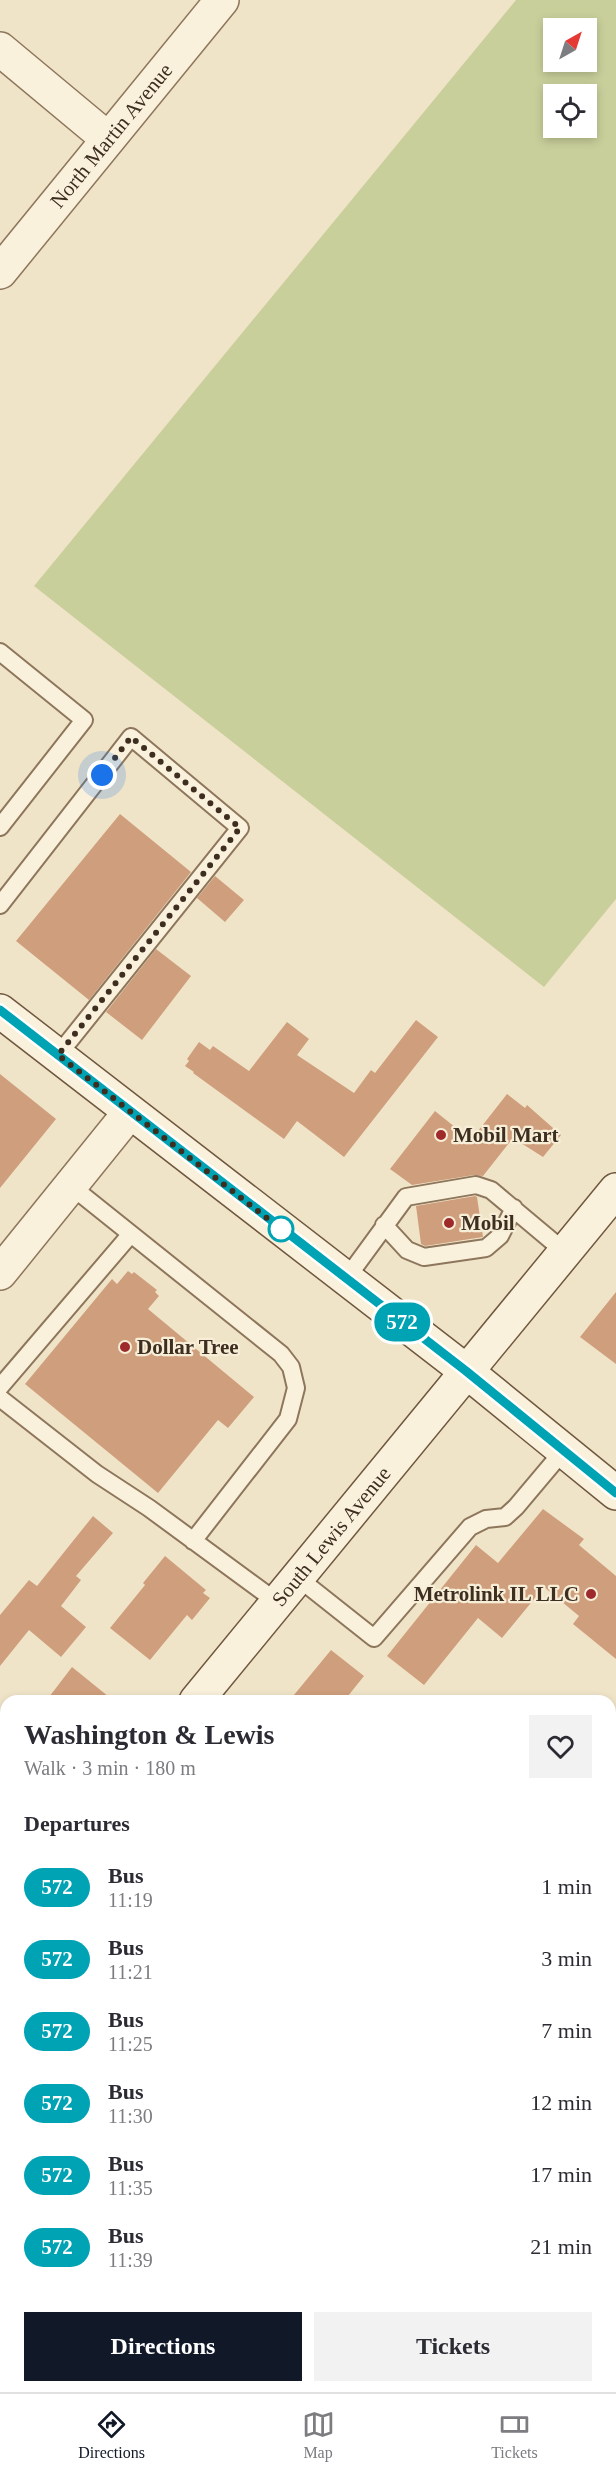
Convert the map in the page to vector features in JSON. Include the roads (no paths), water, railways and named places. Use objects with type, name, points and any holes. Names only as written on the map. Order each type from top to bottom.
[{"type":"main road","name":"North Martin Avenue","points":[[0,272],[222,0]]},
{"type":"main road","points":[[0,49],[108,139]]},
{"type":"main road","points":[[0,1011],[466,1371],[616,1493]]},
{"type":"main road","points":[[1,1271],[130,1112]]},
{"type":"main road","name":"South Lewis Avenue","points":[[201,1695],[565,1252],[612,1202]]},
{"type":"lane","points":[[0,652],[84,720],[0,827]]},
{"type":"lane","points":[[0,905],[131,737],[240,828],[58,1055]]},
{"type":"lane","points":[[71,1185],[129,1235],[281,1354],[291,1366],[296,1388],[288,1419],[193,1541]]},
{"type":"lane","points":[[346,1279],[406,1197],[476,1185],[491,1190],[565,1252]]},
{"type":"lane","points":[[384,1225],[407,1250],[424,1257],[486,1248],[500,1236],[514,1208]]},
{"type":"lane","points":[[0,1387],[129,1235]]},
{"type":"lane","points":[[0,1398],[97,1474],[193,1541],[287,1589],[374,1638],[470,1527],[486,1519],[505,1517],[516,1508],[564,1450]]},
{"type":"place","name":"Mobil Mart","points":[[441,1135]]},
{"type":"place","name":"Mobil","points":[[449,1223]]},
{"type":"place","name":"Dollar Tree","points":[[125,1347]]},
{"type":"place","name":"Metrolink IL LLC","points":[[591,1594]]}]
